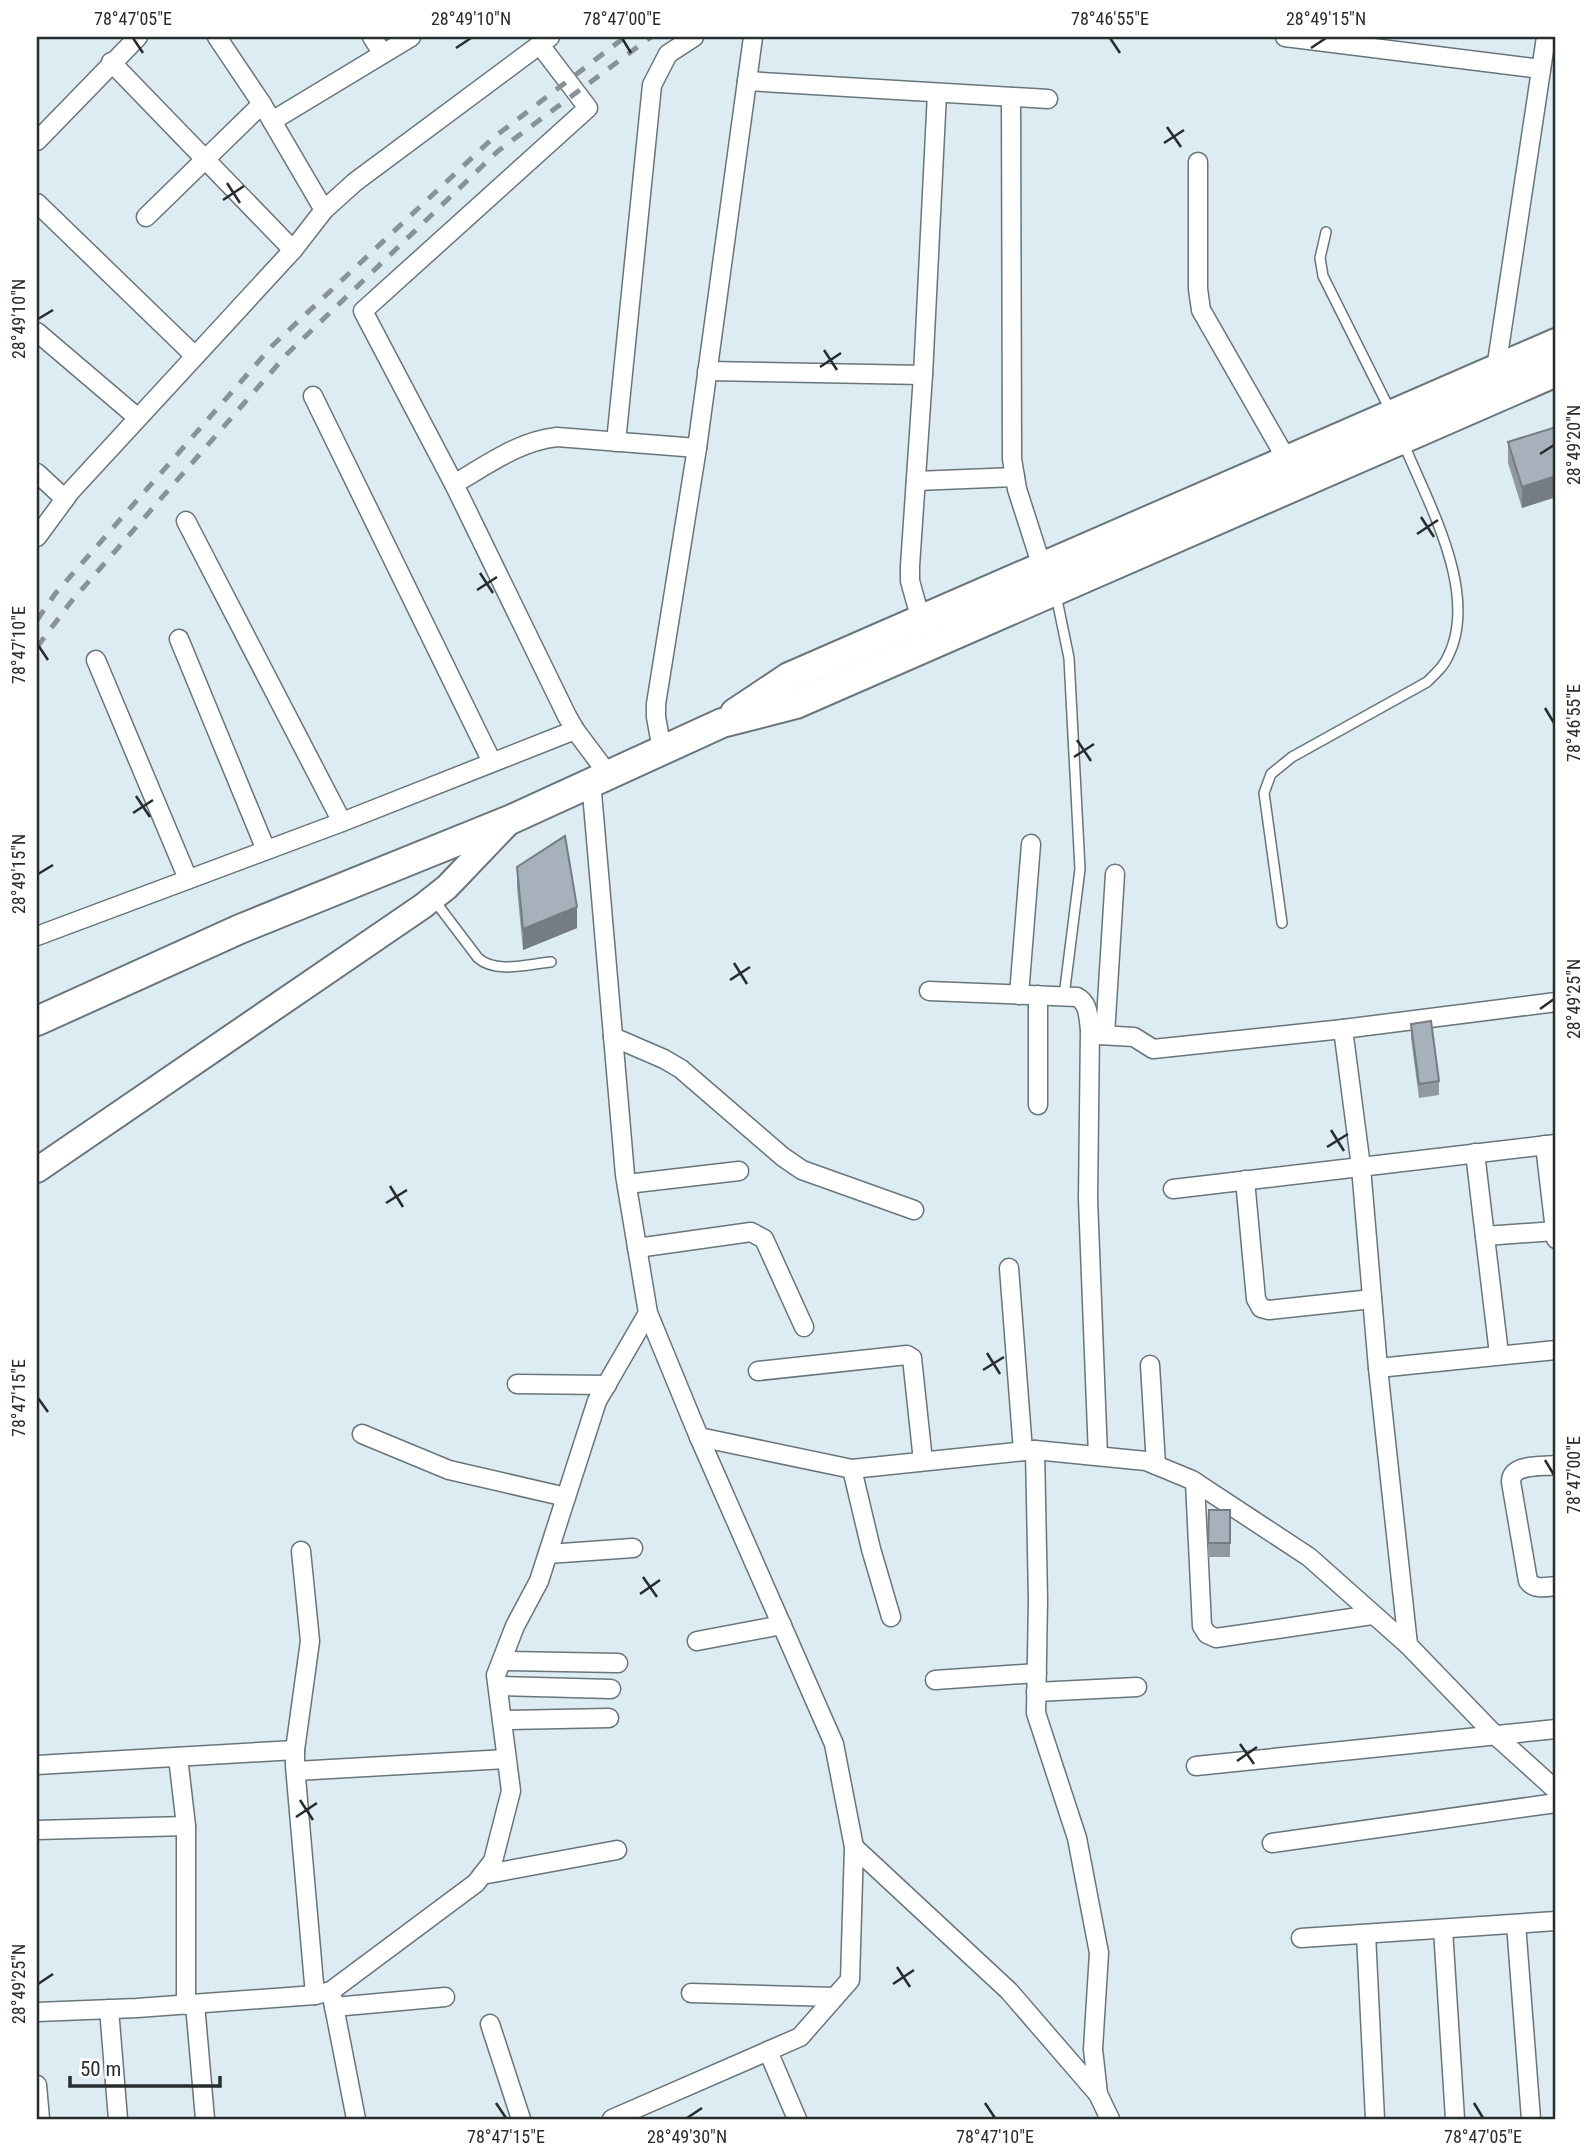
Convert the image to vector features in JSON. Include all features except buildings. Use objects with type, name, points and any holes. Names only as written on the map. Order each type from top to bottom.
[{"type":"main road","points":[[722,723],[789,677],[921,620],[1048,579],[1397,427],[1496,369],[1556,343]]},
{"type":"main road","points":[[37,1021],[240,929],[512,819],[722,723],[796,704],[1287,460],[1397,427],[1556,372]]},
{"type":"main road","points":[[37,1170],[433,898],[447,887],[512,819]]},
{"type":"street","points":[[37,141],[138,37]]},
{"type":"street","points":[[217,37],[262,104],[324,210]]},
{"type":"street","points":[[372,37],[383,54]]},
{"type":"street","points":[[272,121],[411,37]]},
{"type":"street","points":[[616,442],[652,85],[668,54],[694,37]]},
{"type":"street","points":[[662,750],[656,704],[697,448],[753,37]]},
{"type":"street","points":[[1285,37],[1541,69]]},
{"type":"street","points":[[1496,369],[1546,37]]},
{"type":"street","points":[[37,537],[65,499],[293,250],[324,210],[375,166],[545,41],[588,108],[363,311],[454,484],[599,777],[613,1037],[627,1184],[648,1314],[834,1744],[854,1846],[850,1980],[800,2037],[612,2119]]},
{"type":"street","points":[[111,62],[293,250]]},
{"type":"street","points":[[747,81],[1048,99]]},
{"type":"street","points":[[921,620],[910,581],[937,93]]},
{"type":"street","points":[[1011,97],[1012,459],[1017,489],[1048,579]]},
{"type":"street","points":[[146,217],[262,104]]},
{"type":"street","points":[[1198,162],[1198,289],[1201,310],[1287,460]]},
{"type":"street","points":[[37,203],[195,356]]},
{"type":"street","points":[[37,332],[138,418]]},
{"type":"street","points":[[707,371],[923,375]]},
{"type":"street","points":[[313,396],[492,762]]},
{"type":"street","points":[[454,484],[524,444],[540,439],[557,437],[697,448]]},
{"type":"street","points":[[37,473],[65,499]]},
{"type":"street","points":[[916,481],[1015,477]]},
{"type":"street","points":[[186,521],[342,822]]},
{"type":"street","points":[[179,639],[266,850]]},
{"type":"street","points":[[96,660],[188,879]]},
{"type":"street","points":[[37,931],[342,822],[575,730]]},
{"type":"street","points":[[1019,995],[1031,844]]},
{"type":"street","points":[[1098,1457],[1088,1199],[1097,1032],[1115,874]]},
{"type":"street","points":[[929,991],[1064,996],[1083,1000],[1097,1032]]},
{"type":"street","points":[[1038,995],[1038,1105]]},
{"type":"street","points":[[1097,1032],[1134,1037],[1153,1049],[1343,1029],[1556,1002]]},
{"type":"street","points":[[1343,1029],[1361,1167],[1378,1368],[1408,1645]]},
{"type":"street","points":[[613,1037],[681,1069],[783,1157],[802,1170],[914,1210]]},
{"type":"street","points":[[1173,1189],[1551,1144],[1556,1235],[1485,1236]]},
{"type":"street","points":[[1475,1153],[1499,1354]]},
{"type":"street","points":[[627,1184],[739,1171]]},
{"type":"street","points":[[1245,1180],[1256,1299],[1261,1308],[1269,1310],[1372,1298]]},
{"type":"street","points":[[637,1248],[751,1232],[759,1234],[764,1239],[804,1327]]},
{"type":"street","points":[[1009,1268],[1029,1451],[1038,1600],[1036,1713],[1077,1838],[1099,1953],[1093,2049],[1098,2094]]},
{"type":"street","points":[[327,1998],[475,1883],[493,1861],[510,1791],[496,1675],[515,1626],[539,1581],[597,1401],[648,1314]]},
{"type":"street","points":[[1378,1368],[1556,1350]]},
{"type":"street","points":[[758,1371],[907,1355],[912,1358],[923,1461]]},
{"type":"street","points":[[1150,1365],[1156,1465]]},
{"type":"street","points":[[517,1384],[607,1385]]},
{"type":"street","points":[[362,1434],[449,1470],[566,1496]]},
{"type":"street","points":[[699,1437],[852,1469],[1029,1451],[1146,1461],[1156,1465],[1195,1482],[1309,1557],[1408,1645],[1494,1734],[1556,1790]]},
{"type":"street","points":[[1556,1465],[1514,1471],[1511,1482],[1528,1581],[1531,1586],[1556,1586]]},
{"type":"street","points":[[852,1469],[891,1617]]},
{"type":"street","points":[[1195,1482],[1202,1626],[1207,1634],[1216,1638],[1373,1615]]},
{"type":"street","points":[[548,1554],[633,1548]]},
{"type":"street","points":[[301,1551],[310,1641],[295,1750],[296,1771],[327,1998],[356,2119]]},
{"type":"street","points":[[697,1641],[782,1625]]},
{"type":"street","points":[[502,1661],[618,1663]]},
{"type":"street","points":[[934,1681],[1037,1673]]},
{"type":"street","points":[[498,1686],[611,1689]]},
{"type":"street","points":[[1036,1692],[1137,1688]]},
{"type":"street","points":[[502,1720],[609,1718]]},
{"type":"street","points":[[1196,1766],[1556,1729]]},
{"type":"street","points":[[37,1765],[295,1750]]},
{"type":"street","points":[[178,1757],[186,1826],[190,2004],[205,2119]]},
{"type":"street","points":[[296,1771],[506,1759]]},
{"type":"street","points":[[1272,1843],[1556,1803]]},
{"type":"street","points":[[37,1830],[186,1826]]},
{"type":"street","points":[[854,1846],[1009,1991],[1098,2094],[1110,2119]]},
{"type":"street","points":[[482,1875],[617,1850]]},
{"type":"street","points":[[1301,1938],[1556,1921]]},
{"type":"street","points":[[1516,1924],[1531,2119]]},
{"type":"street","points":[[1443,1929],[1455,2119]]},
{"type":"street","points":[[1366,1934],[1375,2119]]},
{"type":"street","points":[[691,1993],[835,1997]]},
{"type":"street","points":[[37,2012],[327,1998],[445,1997]]},
{"type":"street","points":[[109,2010],[118,2119]]},
{"type":"street","points":[[490,2024],[521,2119]]},
{"type":"street","points":[[768,2051],[797,2119]]},
{"type":"street","points":[[37,2085],[40,2119]]},
{"type":"lane","points":[[1282,923],[1264,793],[1271,774],[1292,757],[1427,682],[1444,663],[1454,643],[1458,623],[1459,598],[1452,563],[1397,427],[1323,276],[1320,258],[1326,232]]},
{"type":"lane","points":[[1048,579],[1069,658],[1080,869],[1064,996]]},
{"type":"lane","points":[[433,898],[485,965],[496,967],[551,962]]},
{"type":"railway","points":[[37,620],[55,594],[273,345],[493,138],[625,37]]},
{"type":"railway","points":[[37,647],[70,603],[287,354],[498,151],[651,37]]}]
